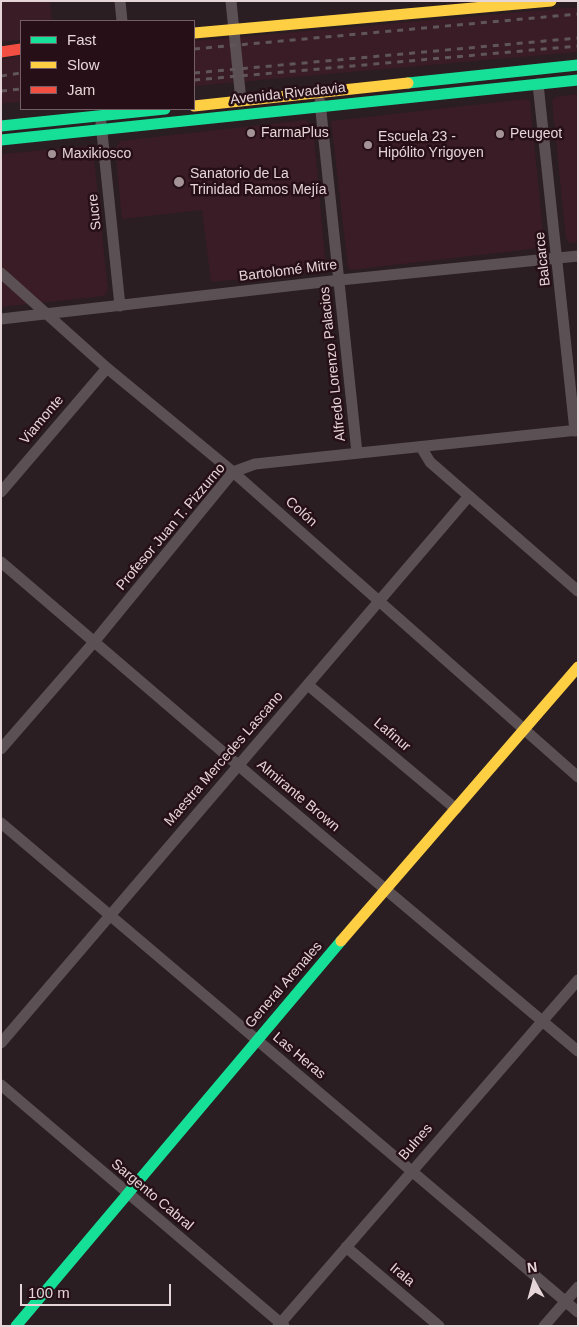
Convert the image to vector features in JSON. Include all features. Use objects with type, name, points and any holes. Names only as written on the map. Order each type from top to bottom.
[{"type":"main road","points":[[195,34],[551,1]]},
{"type":"main road","points":[[1,52],[20,49]]},
{"type":"main road","name":"Avenida Rivadavia","points":[[195,106],[578,65]]},
{"type":"main road","name":"Avenida Rivadavia","points":[[1,140],[320,105],[578,80]]},
{"type":"main road","points":[[1,126],[156,110]]},
{"type":"main road","name":"General Arenales","points":[[16,1326],[256,1040],[578,667]]},
{"type":"street","points":[[120,1],[122,20]]},
{"type":"street","points":[[231,1],[241,101]]},
{"type":"street","name":"Balcarce","points":[[538,84],[576,431]]},
{"type":"street","name":"Alfredo Lorenzo Palacios","points":[[319,92],[357,453]]},
{"type":"street","name":"Sucre","points":[[100,116],[120,306]]},
{"type":"street","name":"Bartolomé Mitre","points":[[1,319],[340,280],[578,256]]},
{"type":"street","name":"Colón","points":[[1,273],[107,368],[233,472],[578,777]]},
{"type":"street","name":"Viamonte","points":[[1,492],[107,368]]},
{"type":"street","name":"Profesor Juan T. Pizzurno","points":[[1,749],[94,642],[233,472],[255,464],[576,431]]},
{"type":"street","points":[[421,447],[430,462],[578,591]]},
{"type":"street","name":"Maestra Mercedes Lascano","points":[[1,1043],[469,496]]},
{"type":"street","name":"Almirante Brown","points":[[1,562],[238,765],[578,1050]]},
{"type":"street","name":"Lafinur","points":[[308,684],[456,809]]},
{"type":"street","name":"Las Heras","points":[[1,823],[578,1312]]},
{"type":"street","name":"Bulnes","points":[[281,1325],[411,1170],[578,980]]},
{"type":"street","name":"Sargento Cabral","points":[[1,1085],[281,1325]]},
{"type":"street","name":"Irala","points":[[346,1247],[439,1326]]},
{"type":"street","points":[[544,1326],[578,1286]]},
{"type":"shaded area","points":[[1,1],[50,1],[52,20],[20,20],[20,40],[1,42]]},
{"type":"shaded area","points":[[578,7],[578,52],[195,86],[195,41]]},
{"type":"shaded area","points":[[20,56],[20,102],[1,103],[1,59]]},
{"type":"shaded area","points":[[578,94],[578,242],[570,243],[566,239],[552,101],[555,97]]},
{"type":"shaded area","points":[[526,99],[530,101],[544,242],[540,248],[351,270],[348,267],[331,121]]},
{"type":"shaded area","points":[[305,120],[313,126],[325,271],[211,282],[202,210],[122,219],[115,149],[120,141]]},
{"type":"shaded area","points":[[88,146],[93,148],[108,291],[104,296],[1,307],[1,154]]},
{"type":"railway","points":[[195,49],[578,14]]},
{"type":"railway","points":[[195,73],[578,38]]},
{"type":"railway","points":[[195,80],[578,46]]},
{"type":"railway","points":[[1,76],[20,73]]},
{"type":"railway","points":[[1,91],[20,89]]},
{"type":"traffic: fast","points":[[408,83],[578,65]]},
{"type":"traffic: fast","points":[[1,140],[578,80]]},
{"type":"traffic: fast","points":[[1,126],[155,110]]},
{"type":"traffic: fast","points":[[16,1326],[341,941]]},
{"type":"traffic: slow","points":[[195,33],[551,1]]},
{"type":"traffic: slow","points":[[195,106],[408,83]]},
{"type":"traffic: slow","points":[[341,941],[578,667]]},
{"type":"traffic: jam","points":[[1,52],[20,49]]},
{"type":"place","name":"FarmaPlus","points":[[251,133]]},
{"type":"place","name":"Peugeot","points":[[500,134]]},
{"type":"place","name":"Escuela 23 - Hipólito Yrigoyen","points":[[368,145]]},
{"type":"place","name":"Maxikiosco","points":[[52,154]]},
{"type":"place","name":"Sanatorio de La Trinidad Ramos Mejía","points":[[179,182]]}]
